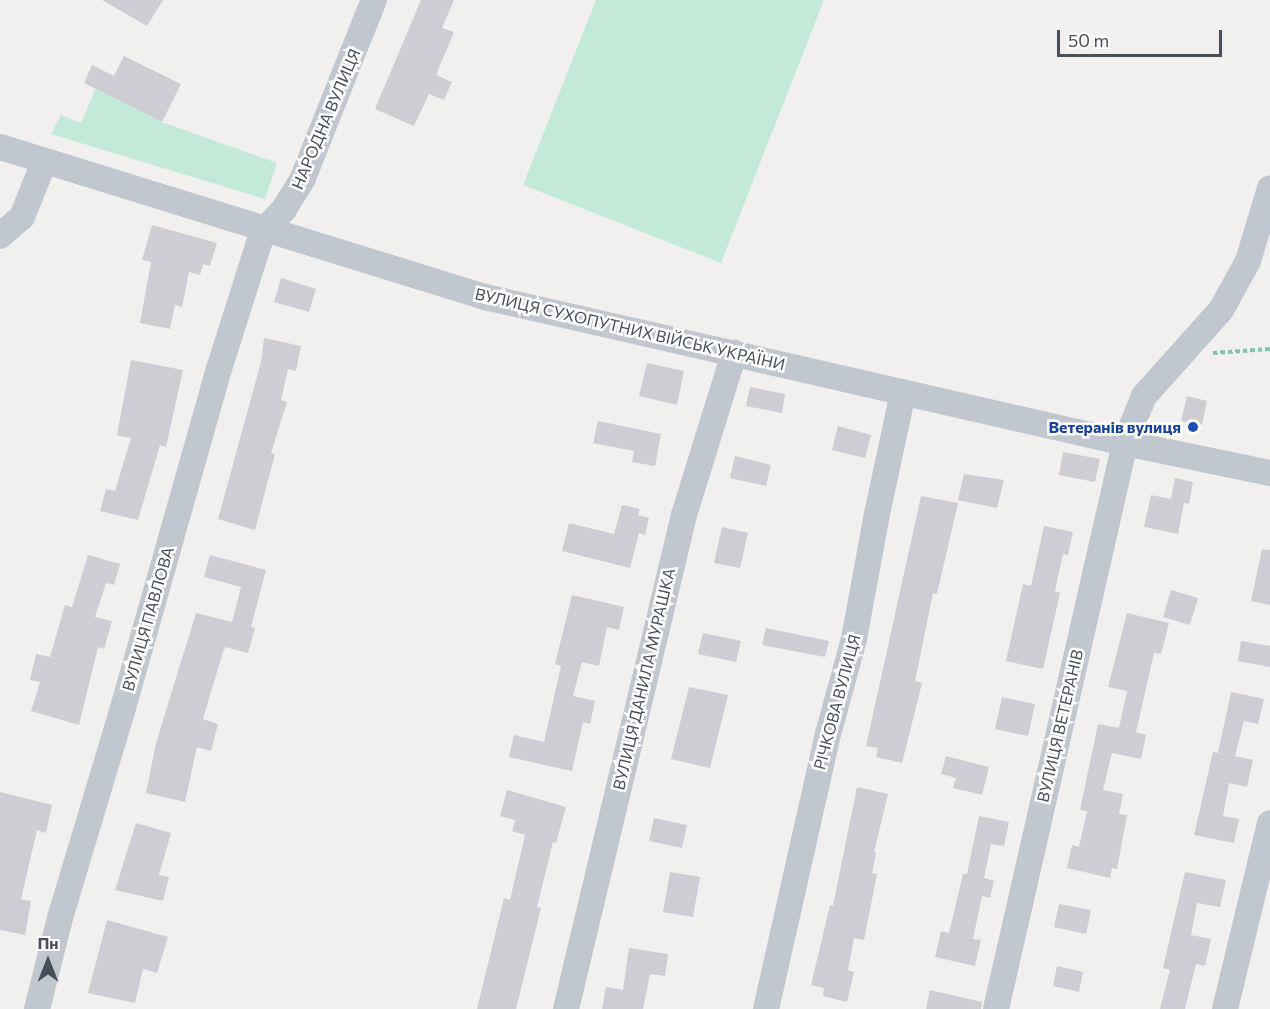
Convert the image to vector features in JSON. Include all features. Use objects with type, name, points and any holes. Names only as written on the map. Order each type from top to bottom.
[{"type":"street","name":"НАРОДНА ВУЛИЦЯ","points":[[264,230],[284,209],[303,178],[374,0]]},
{"type":"street","name":"ВУЛИЦЯ СУХОПУТНИХ ВІЙСЬК УКРАЇНИ","points":[[0,147],[485,297],[1125,443],[1270,473]]},
{"type":"street","points":[[0,236],[22,217],[44,162]]},
{"type":"street","name":"ВУЛИЦЯ ВЕТЕРАНІВ","points":[[996,1009],[1125,443],[1144,396],[1221,310],[1248,261],[1270,188]]},
{"type":"street","name":"ВУЛИЦЯ ПАВЛОВА","points":[[37,1009],[60,918],[121,716],[219,369],[264,230]]},
{"type":"street","name":"ВУЛИЦЯ ДАНИЛА МУРАШКА","points":[[566,1009],[684,515],[734,352]]},
{"type":"street","name":"РІЧКОВА ВУЛИЦЯ","points":[[766,1009],[828,734],[854,639],[877,514],[903,393]]},
{"type":"street","points":[[1225,1009],[1270,823]]},
{"type":"path","points":[[1180,358],[1270,349]]},
{"type":"green space","points":[[596,0],[824,0],[721,263],[523,185]]},
{"type":"green space","points":[[96,88],[162,122],[277,163],[265,199],[51,134],[61,115],[81,123]]},
{"type":"building","points":[[102,0],[163,0],[147,26]]},
{"type":"building","points":[[421,0],[454,0],[442,28],[454,32],[436,75],[452,82],[444,100],[429,94],[414,126],[375,109]]},
{"type":"building","points":[[124,56],[181,84],[162,122],[84,83],[92,65],[114,76]]},
{"type":"building","points":[[152,225],[217,243],[210,266],[203,264],[200,275],[189,272],[182,307],[175,305],[170,329],[140,323],[151,262],[142,260]]},
{"type":"building","points":[[281,278],[316,289],[309,312],[274,302]]},
{"type":"building","points":[[264,338],[301,346],[296,371],[288,369],[281,400],[287,402],[271,453],[275,454],[255,530],[218,519],[261,362]]},
{"type":"building","points":[[131,360],[183,370],[166,447],[160,445],[138,520],[100,511],[106,489],[115,491],[131,438],[117,435]]},
{"type":"building","points":[[647,363],[684,371],[677,405],[639,396]]},
{"type":"building","points":[[750,387],[785,394],[782,413],[746,406]]},
{"type":"building","points":[[1187,396],[1207,401],[1202,425],[1181,421]]},
{"type":"building","points":[[598,421],[661,434],[655,466],[632,462],[634,451],[593,443]]},
{"type":"building","points":[[838,426],[871,435],[865,458],[832,450]]},
{"type":"building","points":[[1063,452],[1100,459],[1095,482],[1059,475]]},
{"type":"building","points":[[735,456],[771,465],[766,486],[730,478]]},
{"type":"building","points":[[964,474],[1004,480],[997,508],[958,500]]},
{"type":"building","points":[[1175,478],[1193,482],[1189,504],[1184,503],[1178,534],[1144,527],[1151,495],[1171,499]]},
{"type":"building","points":[[921,496],[958,503],[937,594],[933,593],[915,681],[922,683],[902,763],[876,757],[878,748],[866,746]]},
{"type":"building","points":[[622,505],[640,509],[638,515],[649,518],[645,535],[639,533],[630,568],[562,551],[569,523],[614,534]]},
{"type":"building","points":[[1044,526],[1073,532],[1068,555],[1063,554],[1055,591],[1060,593],[1043,669],[1006,661],[1023,584],[1031,586]]},
{"type":"building","points":[[722,527],[748,533],[740,568],[714,563]]},
{"type":"building","points":[[1262,549],[1270,550],[1270,605],[1251,601]]},
{"type":"building","points":[[88,555],[120,564],[114,585],[106,583],[95,617],[112,621],[104,649],[98,647],[79,725],[31,711],[40,682],[30,680],[36,654],[50,657],[65,605],[72,607]]},
{"type":"building","points":[[210,555],[266,570],[251,627],[255,628],[248,653],[225,647],[223,652],[203,719],[218,724],[211,751],[197,747],[185,802],[146,793],[156,743],[196,613],[232,622],[241,587],[204,577]]},
{"type":"building","points":[[1171,590],[1198,598],[1190,625],[1163,617]]},
{"type":"building","points":[[572,595],[624,607],[619,630],[607,627],[599,666],[582,662],[573,696],[595,701],[590,724],[583,722],[572,771],[509,757],[514,735],[544,742],[561,666],[555,664]]},
{"type":"building","points":[[1127,613],[1169,623],[1161,654],[1154,653],[1136,732],[1146,735],[1141,759],[1112,753],[1103,790],[1123,794],[1119,814],[1127,815],[1117,869],[1112,868],[1110,878],[1067,868],[1072,845],[1079,847],[1087,811],[1080,810],[1098,724],[1119,728],[1127,691],[1108,687]]},
{"type":"building","points":[[766,628],[829,641],[825,657],[762,645]]},
{"type":"building","points":[[703,633],[741,641],[736,662],[698,654]]},
{"type":"building","points":[[1241,641],[1270,646],[1270,667],[1238,661]]},
{"type":"building","points":[[689,687],[728,695],[710,768],[671,759]]},
{"type":"building","points":[[1231,692],[1264,699],[1258,724],[1244,721],[1235,756],[1253,760],[1247,787],[1229,783],[1223,816],[1239,819],[1234,843],[1194,835],[1213,752],[1218,753]]},
{"type":"building","points":[[1002,697],[1035,704],[1028,736],[995,729]]},
{"type":"building","points":[[946,756],[989,767],[982,795],[953,788],[956,778],[941,774]]},
{"type":"building","points":[[857,787],[888,794],[874,852],[876,853],[872,873],[877,874],[864,940],[854,938],[848,970],[854,972],[847,1002],[823,996],[824,988],[811,985],[830,905],[833,906]]},
{"type":"building","points":[[507,790],[566,807],[556,843],[553,842],[537,907],[541,908],[516,1009],[477,1009],[504,898],[510,900],[525,835],[512,831],[515,820],[500,816]]},
{"type":"building","points":[[0,792],[52,805],[46,833],[37,830],[21,899],[31,901],[25,935],[0,930]]},
{"type":"building","points":[[979,816],[1009,822],[1004,846],[991,844],[984,878],[994,881],[990,898],[982,896],[973,939],[981,940],[975,966],[935,957],[941,931],[949,933],[963,874],[967,874]]},
{"type":"building","points":[[654,818],[687,825],[682,848],[649,841]]},
{"type":"building","points":[[136,823],[171,833],[159,875],[169,877],[163,901],[115,890]]},
{"type":"building","points":[[670,872],[700,877],[693,917],[663,912]]},
{"type":"building","points":[[1185,872],[1226,880],[1220,907],[1197,903],[1191,935],[1211,939],[1205,966],[1196,964],[1185,1009],[1160,1009],[1170,970],[1163,968]]},
{"type":"building","points":[[1059,904],[1091,910],[1086,934],[1054,927]]},
{"type":"building","points":[[107,920],[168,937],[157,973],[143,969],[135,1003],[88,993]]},
{"type":"building","points":[[629,948],[668,954],[665,976],[650,974],[643,1009],[602,1009],[606,987],[623,990]]},
{"type":"building","points":[[1057,966],[1083,972],[1079,992],[1053,986]]},
{"type":"building","points":[[930,990],[982,1002],[981,1009],[926,1009]]},
{"type":"place","name":"Ветеранів вулиця","points":[[1193,427]]}]
